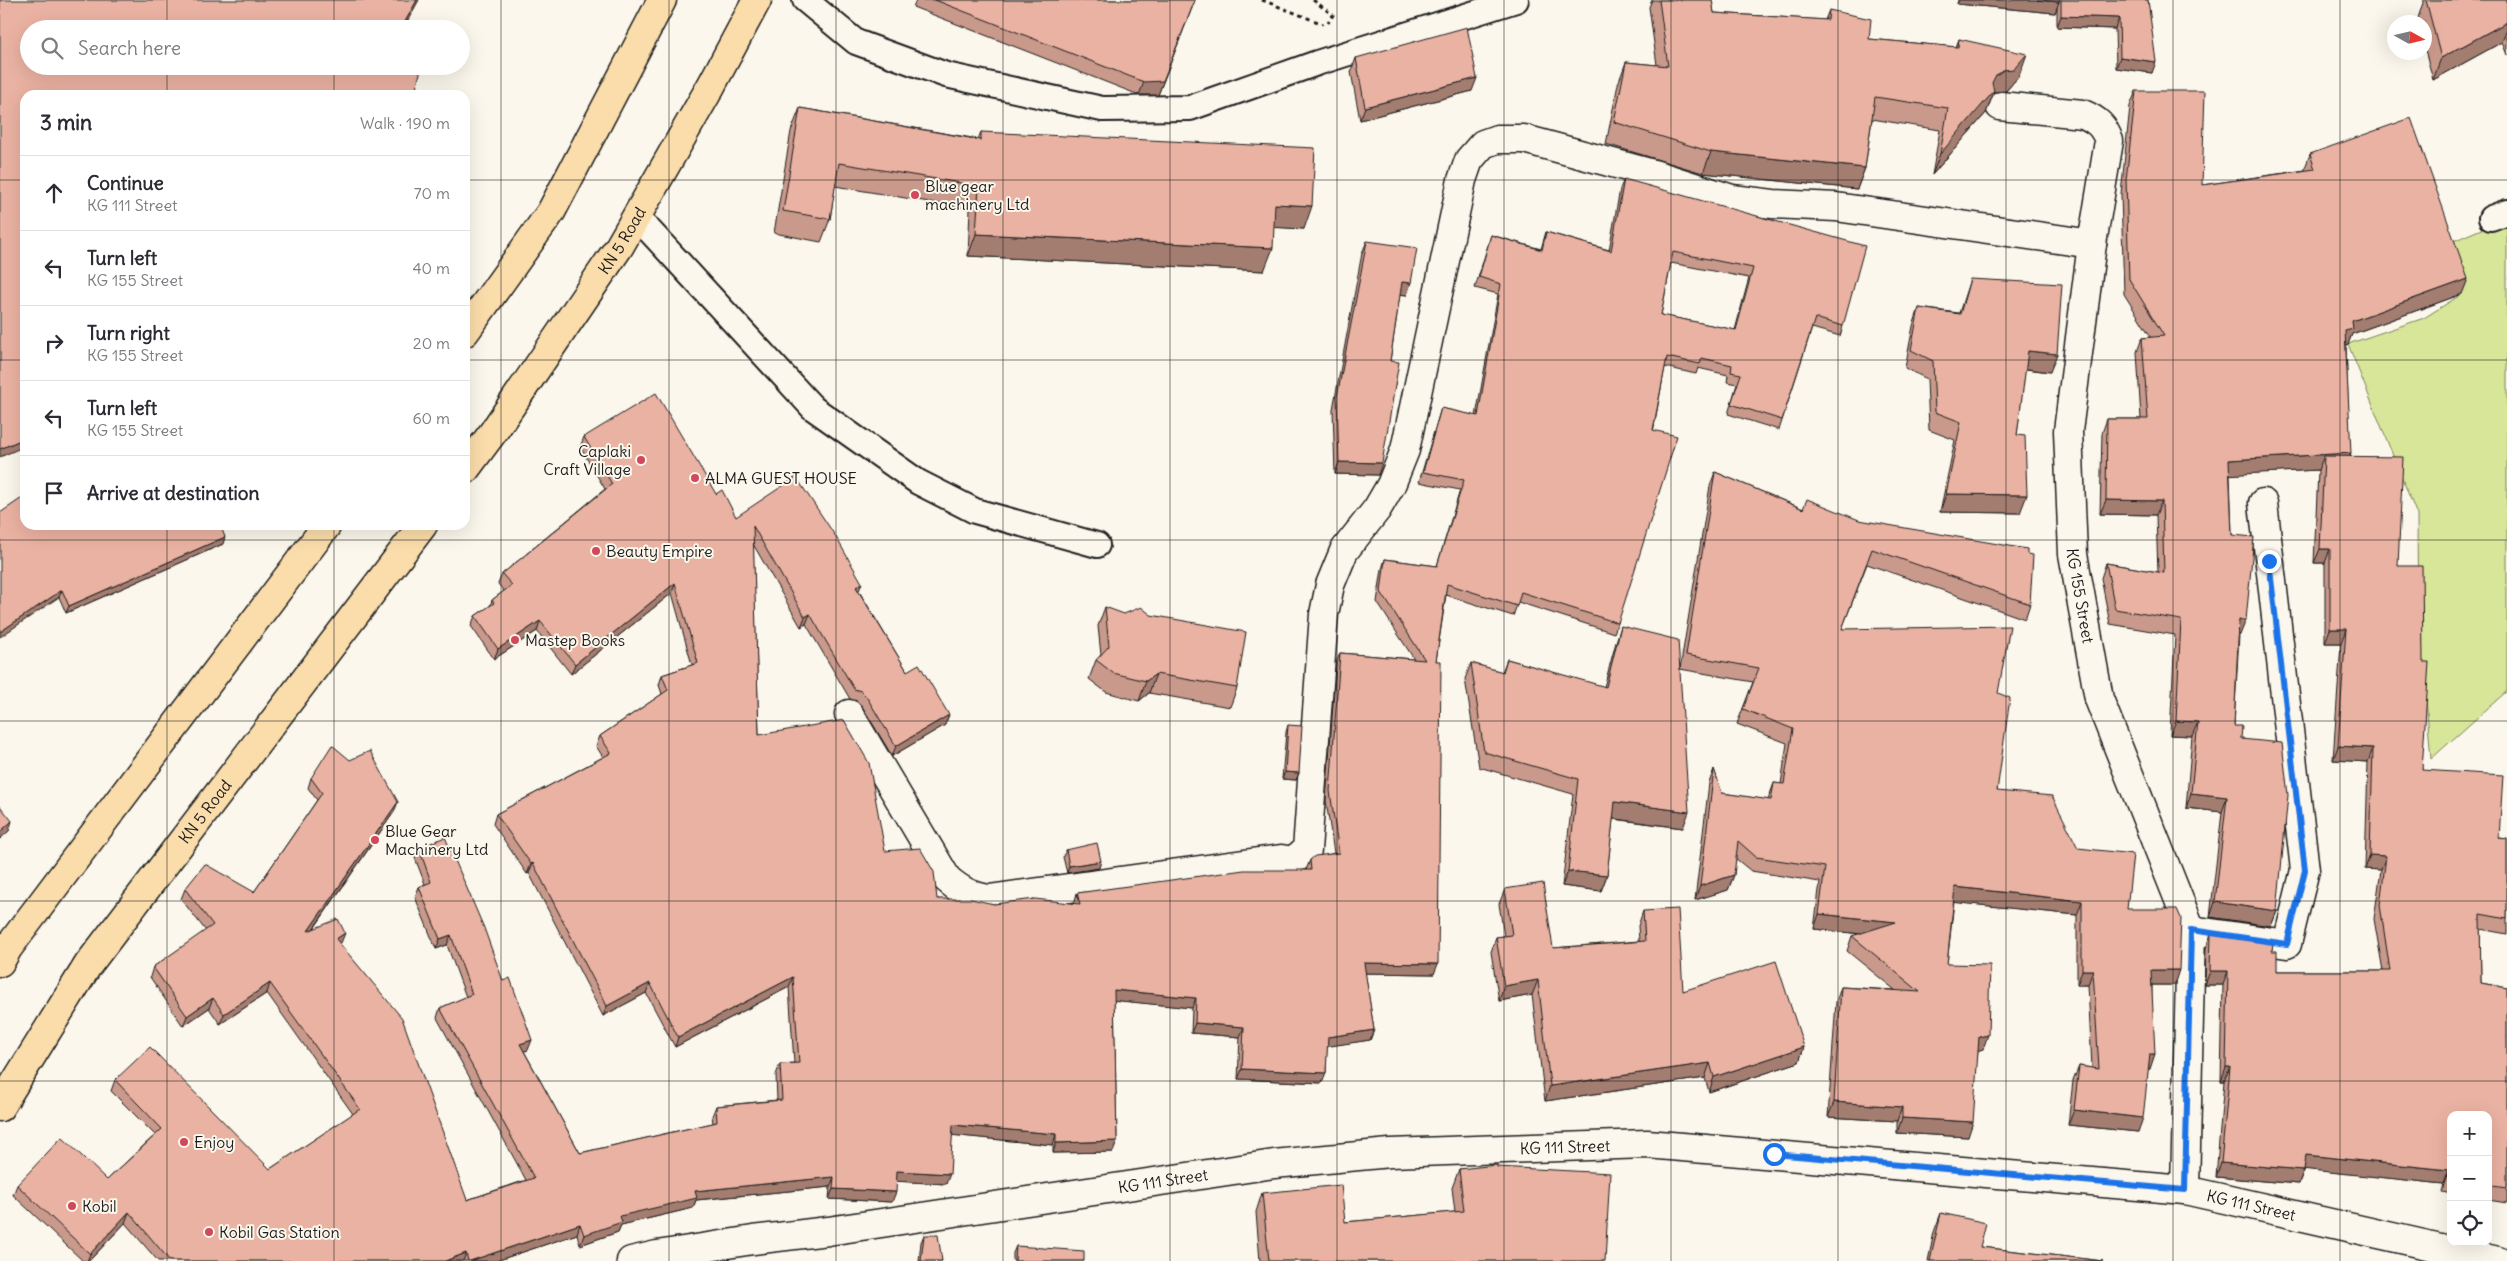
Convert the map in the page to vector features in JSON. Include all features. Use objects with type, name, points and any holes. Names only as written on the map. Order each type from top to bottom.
[{"type":"highway","points":[[470,325],[551,212],[662,0]]},
{"type":"highway","name":"KN 5 Road","points":[[470,463],[619,247],[711,86],[757,0]]},
{"type":"highway","points":[[3,950],[323,530]]},
{"type":"highway","name":"KN 5 Road","points":[[0,1107],[88,965],[419,530]]},
{"type":"street","name":"KG 155 Street","points":[[2000,106],[2083,114],[2095,120],[2105,129],[2108,141],[2092,244],[2068,432],[2073,554],[2100,699],[2191,930],[2185,1190]]},
{"type":"street","points":[[849,714],[947,879],[962,892],[973,897],[989,899],[1281,859],[1292,861],[1301,856],[1307,850],[1324,614],[1330,585],[1344,551],[1377,509],[1392,485],[1405,450],[1462,180],[1469,160],[1483,144],[1497,139],[1524,139],[1658,175],[1732,199],[1773,204],[1836,207],[2092,244]]},
{"type":"street","points":[[2191,930],[2287,944],[2305,870],[2262,503]]},
{"type":"street","name":"KG 111 Street","points":[[631,1261],[724,1244],[828,1232],[1274,1164],[1390,1153],[1647,1144],[2185,1190],[2498,1261]]},
{"type":"lane","points":[[805,0],[856,42],[946,75],[1102,109],[1190,108],[1317,63],[1516,0]]},
{"type":"lane","points":[[637,217],[813,408],[918,482],[975,511],[1097,545]]},
{"type":"path","points":[[1262,0],[1327,25],[1333,15],[1313,0]]},
{"type":"green space","points":[[2507,218],[2507,691],[2431,759],[2424,676],[2418,643],[2417,515],[2348,344],[2424,318],[2462,294],[2451,242]]},
{"type":"building","points":[[0,0],[417,0],[406,20],[20,20],[20,75],[420,75],[415,90],[20,90],[20,440],[0,449]]},
{"type":"building","points":[[935,0],[1195,0],[1163,81],[1144,82]]},
{"type":"building","points":[[1659,0],[1712,0],[1714,13],[1828,20],[1829,10],[1871,19],[1869,39],[1958,47],[1959,39],[2027,54],[2014,69],[2002,70],[1996,75],[1992,83],[1994,91],[1940,154],[1948,108],[1875,97],[1865,168],[1711,152],[1614,122],[1626,62],[1668,66]]},
{"type":"building","points":[[2037,0],[2059,0],[2059,2]]},
{"type":"building","points":[[2061,0],[2148,0],[2156,62],[2120,57],[2119,18],[2061,16]]},
{"type":"building","points":[[2426,0],[2507,0],[2507,22],[2441,58],[2432,23],[2432,15],[2430,15]]},
{"type":"building","points":[[1467,27],[1477,78],[1365,107],[1356,58]]},
{"type":"building","points":[[2136,91],[2205,91],[2202,185],[2315,169],[2310,154],[2411,118],[2468,279],[2352,321],[2353,329],[2345,331],[2351,453],[2229,460],[2232,535],[2254,537],[2246,620],[2239,620],[2234,726],[2242,726],[2241,739],[2282,743],[2288,795],[2277,911],[2215,902],[2227,797],[2191,793],[2198,722],[2176,721],[2181,620],[2115,609],[2106,563],[2164,573],[2162,501],[2106,500],[2107,419],[2148,419],[2142,338],[2164,336],[2129,279],[2126,180]]},
{"type":"building","points":[[800,108],[981,140],[981,132],[1315,148],[1312,206],[1275,204],[1273,248],[976,234],[979,186],[839,163],[830,219],[783,211]]},
{"type":"building","points":[[1624,179],[1865,246],[1843,326],[1815,318],[1782,420],[1731,404],[1741,374],[1731,372],[1732,365],[1702,358],[1700,364],[1667,357],[1653,430],[1677,436],[1618,623],[1521,592],[1517,606],[1447,584],[1436,661],[1441,661],[1438,964],[1364,963],[1374,1030],[1328,1037],[1326,1073],[1242,1069],[1244,1027],[1195,1023],[1196,998],[1114,990],[1117,1141],[1056,1143],[1056,1134],[953,1125],[950,1174],[897,1171],[896,1192],[833,1189],[834,1177],[695,1191],[697,1198],[620,1216],[622,1222],[584,1235],[580,1224],[470,1261],[468,1261],[466,1253],[445,1261],[170,1261],[129,1212],[90,1254],[17,1185],[62,1137],[107,1180],[162,1129],[115,1080],[150,1047],[270,1169],[360,1109],[270,983],[224,1014],[213,998],[187,1016],[153,967],[213,925],[185,889],[205,864],[254,892],[322,793],[311,778],[332,745],[350,760],[370,751],[398,802],[308,931],[338,919],[345,933],[336,939],[402,1018],[467,1200],[534,1178],[440,1008],[472,994],[451,935],[440,939],[419,887],[431,882],[419,848],[445,837],[484,928],[503,981],[510,978],[532,1040],[520,1044],[580,1153],[717,1122],[716,1106],[782,1100],[780,1064],[799,1063],[793,977],[678,1037],[650,983],[607,1006],[533,863],[531,864],[496,814],[611,753],[600,736],[668,690],[662,675],[698,663],[675,583],[575,664],[540,621],[498,649],[475,616],[494,603],[492,600],[512,585],[502,574],[612,484],[584,437],[656,393],[716,494],[722,490],[736,517],[796,477],[836,537],[862,583],[856,587],[907,671],[919,664],[949,715],[896,746],[866,696],[861,691],[854,689],[810,614],[805,617],[753,526],[759,735],[844,720],[869,763],[885,851],[920,848],[934,872],[937,899],[971,899],[994,904],[1035,899],[1080,904],[1077,893],[1244,870],[1311,870],[1310,860],[1315,856],[1339,853],[1330,791],[1340,653],[1425,660],[1381,592],[1385,559],[1437,566],[1464,480],[1423,472],[1441,408],[1478,416],[1501,284],[1479,277],[1491,235],[1542,250],[1546,232],[1611,251]],"holes":[[[1673,252],[1753,268],[1736,330],[1661,315]]]},
{"type":"building","points":[[1367,241],[1417,248],[1411,283],[1402,282],[1390,361],[1399,362],[1382,463],[1339,462],[1337,397]]},
{"type":"building","points":[[1970,279],[2062,284],[2057,354],[2028,351],[2017,435],[2025,436],[2027,495],[1946,494],[1961,422],[1935,412],[1933,361],[1911,350],[1919,308],[1960,314]]},
{"type":"building","points":[[2324,456],[2403,457],[2398,566],[2422,566],[2423,662],[2429,662],[2422,770],[2503,775],[2499,838],[2507,839],[2507,919],[2480,914],[2481,983],[2507,988],[2507,1188],[2492,1186],[2492,1111],[2447,1111],[2447,1170],[2306,1155],[2304,1170],[2221,1163],[2230,1067],[2226,1067],[2228,971],[2210,971],[2211,934],[2273,943],[2272,951],[2277,951],[2277,971],[2390,971],[2380,905],[2386,856],[2370,855],[2373,748],[2338,746],[2346,629],[2330,629],[2330,549],[2320,549]]},
{"type":"building","points":[[1715,472],[1803,509],[1807,499],[1859,520],[2027,549],[2027,554],[2033,555],[2030,604],[1872,549],[1842,629],[2010,626],[1998,693],[2010,698],[1997,791],[2052,796],[2078,848],[2133,854],[2127,909],[2177,909],[2181,918],[2179,970],[2151,970],[2155,1054],[2150,1054],[2143,1118],[2074,1110],[2079,1066],[2099,1069],[2093,970],[2082,970],[2082,901],[1955,887],[1947,964],[1990,965],[1988,1035],[1979,1037],[1973,1122],[1902,1118],[1902,1107],[1834,1102],[1841,987],[1920,992],[1852,936],[1896,922],[1819,914],[1825,867],[1756,857],[1738,841],[1734,875],[1700,886],[1714,769],[1722,793],[1771,800],[1774,783],[1784,784],[1793,729],[1743,709],[1759,668],[1686,655]]},
{"type":"building","points":[[20,499],[20,530],[222,530],[225,537],[69,606],[62,590],[0,632],[0,513]]},
{"type":"building","points":[[1105,607],[1124,614],[1141,607],[1151,615],[1246,632],[1237,688],[1156,674],[1146,681],[1113,673],[1096,660],[1109,646]]},
{"type":"building","points":[[1621,626],[1678,640],[1689,812],[1615,802],[1607,875],[1568,871],[1578,779],[1484,752],[1471,663],[1503,672],[1507,659],[1606,687]]},
{"type":"building","points":[[1288,725],[1302,726],[1299,773],[1285,772]]},
{"type":"building","points":[[0,806],[12,821],[0,832]]},
{"type":"building","points":[[1097,843],[1101,861],[1069,866],[1066,850]]},
{"type":"building","points":[[1543,883],[1553,948],[1645,941],[1643,911],[1678,909],[1683,991],[1776,961],[1804,1047],[1714,1077],[1710,1063],[1550,1086],[1538,980],[1504,986],[1496,937],[1512,935],[1505,889]]},
{"type":"building","points":[[1497,1165],[1497,1167],[1610,1173],[1605,1261],[1269,1261],[1262,1193],[1341,1185],[1345,1222],[1464,1211],[1459,1169]]},
{"type":"building","points":[[1941,1213],[1986,1223],[1980,1247],[2103,1261],[1930,1261]]},
{"type":"building","points":[[924,1235],[938,1235],[942,1261],[921,1261]]},
{"type":"building","points":[[1016,1246],[1084,1251],[1084,1261],[1015,1261]]},
{"type":"place","name":"Blue gear machinery Ltd","points":[[915,195]]},
{"type":"place","name":"Caplaki Craft Village","points":[[641,460]]},
{"type":"place","name":"ALMA GUEST HOUSE","points":[[695,478]]},
{"type":"place","name":"Beauty Empire","points":[[596,551]]},
{"type":"place","name":"Mastep Books","points":[[515,640]]},
{"type":"place","name":"Blue Gear Machinery Ltd","points":[[375,840]]},
{"type":"place","name":"Enjoy","points":[[184,1142]]},
{"type":"place","name":"Kobil","points":[[72,1206]]},
{"type":"place","name":"Kobil Gas Station","points":[[209,1232]]},
{"type":"route","points":[[1774,1154],[2185,1190],[2191,930],[2287,944],[2305,870],[2269,561]]}]
